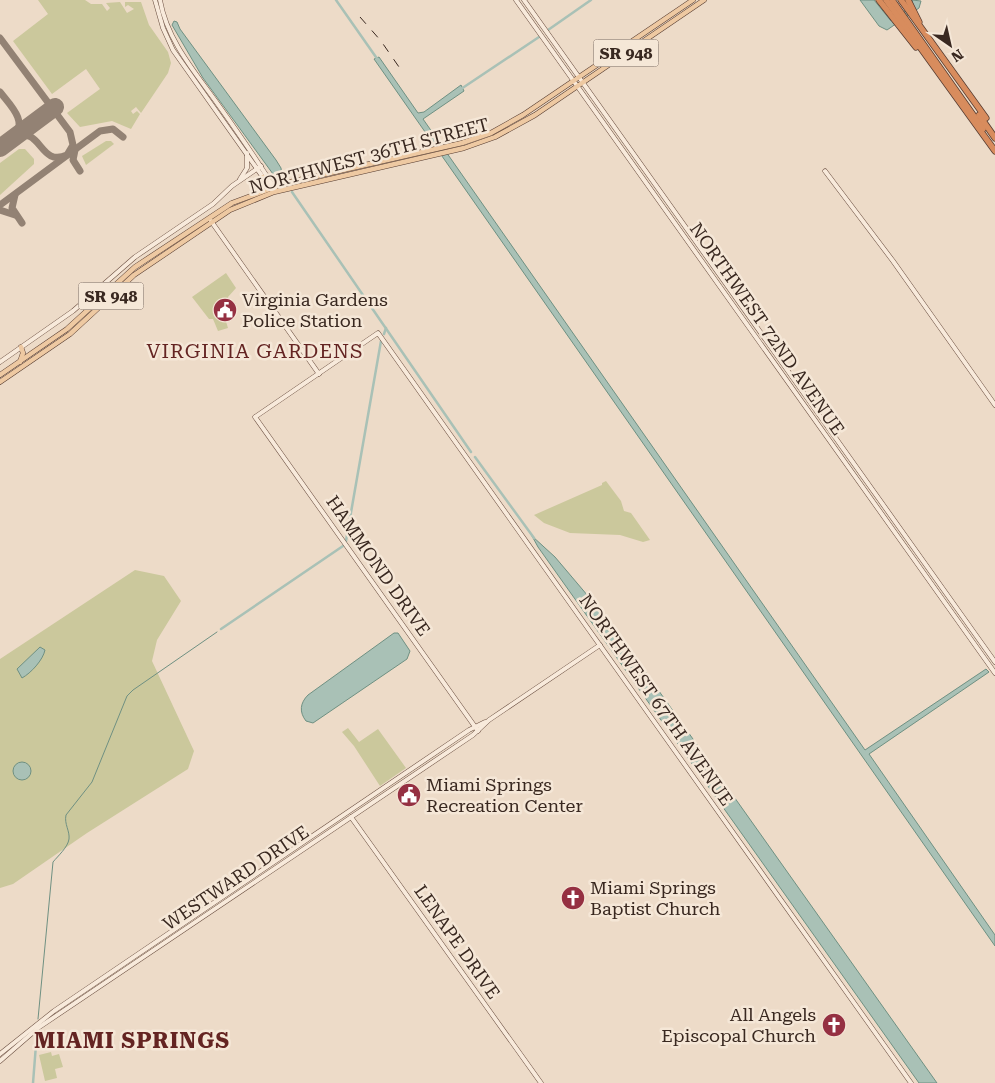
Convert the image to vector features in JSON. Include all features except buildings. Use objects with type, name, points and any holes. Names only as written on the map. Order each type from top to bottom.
[{"type":"highway","points":[[879,0],[905,14]]},
{"type":"highway","points":[[886,0],[920,27],[995,132]]},
{"type":"highway","points":[[892,0],[932,50],[995,138]]},
{"type":"highway","points":[[896,0],[995,146]]},
{"type":"highway","points":[[901,0],[905,14],[928,59],[995,151]]},
{"type":"main road","name":"NORTHWEST 36TH STREET","points":[[0,382],[77,325],[144,264],[232,203],[259,191],[286,183],[451,145],[477,138],[503,127],[693,0]]},
{"type":"main road","name":"NORTHWEST 36TH STREET","points":[[210,219],[275,192],[455,150],[507,132],[704,0]]},
{"type":"main road","points":[[671,15],[675,20]]},
{"type":"main road","points":[[259,191],[265,176],[286,183]]},
{"type":"main road","name":"NORTHWEST 36TH STREET","points":[[0,375],[77,325]]},
{"type":"main road","points":[[21,347],[27,351],[35,352]]},
{"type":"main road","points":[[20,362],[23,353],[21,347]]},
{"type":"street","points":[[155,0],[163,28],[174,50],[259,167]]},
{"type":"street","points":[[160,0],[164,17],[177,45],[275,192]]},
{"type":"street","name":"NORTHWEST 72ND AVENUE","points":[[516,0],[995,673]]},
{"type":"street","name":"NORTHWEST 72ND AVENUE","points":[[524,0],[785,369],[994,659]]},
{"type":"street","points":[[237,182],[247,168],[246,151]]},
{"type":"street","points":[[0,362],[72,312],[135,257],[204,210],[237,182],[259,167]]},
{"type":"street","points":[[825,171],[894,261],[995,405]]},
{"type":"street","points":[[210,219],[319,374]]},
{"type":"street","points":[[700,259],[702,252]]},
{"type":"street","name":"NORTHWEST 67TH AVENUE","points":[[319,374],[378,334],[911,1083]]},
{"type":"street","points":[[778,368],[785,369]]},
{"type":"street","name":"HAMMOND DRIVE","points":[[319,374],[255,417],[476,729]]},
{"type":"street","name":"WESTWARD DRIVE","points":[[0,1054],[49,1014],[600,645]]},
{"type":"street","points":[[987,662],[994,659]]},
{"type":"street","name":"WESTWARD DRIVE","points":[[0,1061],[38,1028],[351,817],[476,729]]},
{"type":"street","name":"LENAPE DRIVE","points":[[351,817],[540,1083]]},
{"type":"shaded area","points":[[38,0],[85,0],[91,4],[102,4],[107,11],[110,8],[106,3],[120,2],[127,13],[134,9],[128,5],[125,7],[125,2],[141,2],[149,25],[168,52],[171,63],[168,73],[141,113],[136,107],[131,111],[133,114],[137,111],[140,114],[131,129],[112,121],[80,127],[67,113],[100,89],[86,69],[52,94],[13,41],[48,14]]},
{"type":"shaded area","points":[[860,0],[874,0],[891,21],[913,5],[912,0],[921,1],[919,8],[887,30],[879,26]]},
{"type":"shaded area","points":[[174,21],[177,22],[180,29],[276,160],[281,168],[282,178],[273,174],[203,78],[172,25]]},
{"type":"shaded area","points":[[379,57],[418,113],[424,112],[461,85],[464,91],[423,119],[865,750],[986,669],[989,672],[869,754],[995,935],[995,946],[374,59]]},
{"type":"shaded area","points":[[106,141],[111,141],[114,144],[86,165],[82,156]]},
{"type":"shaded area","points":[[19,149],[25,149],[34,159],[34,164],[0,195],[0,163]]},
{"type":"shaded area","points":[[226,273],[236,288],[228,297],[231,310],[224,315],[228,328],[218,331],[213,319],[209,319],[192,297]]},
{"type":"shaded area","points":[[606,481],[621,501],[624,511],[631,513],[650,540],[643,542],[620,535],[570,533],[544,523],[534,515],[602,485]]},
{"type":"shaded area","points":[[532,536],[555,557],[610,622],[937,1083],[919,1083]]},
{"type":"shaded area","points":[[135,570],[164,576],[181,601],[157,640],[152,661],[194,751],[188,769],[87,833],[13,884],[0,888],[0,659]]},
{"type":"shaded area","points":[[394,633],[398,633],[410,651],[407,659],[313,723],[306,721],[301,708],[303,701],[308,695]]},
{"type":"shaded area","points":[[40,647],[45,650],[42,658],[33,670],[22,678],[17,669]]},
{"type":"shaded area","points":[[348,728],[359,742],[378,729],[406,768],[380,786],[354,746],[342,732]]},
{"type":"shaded area","points":[[22,762],[28,765],[31,771],[28,777],[22,780],[16,777],[13,771],[16,765]]},
{"type":"shaded area","points":[[51,1052],[52,1056],[59,1054],[63,1067],[55,1069],[57,1078],[45,1081],[39,1055]]},
{"type":"waterway","points":[[336,0],[378,60]]},
{"type":"waterway","points":[[548,30],[591,0]]},
{"type":"waterway","points":[[461,89],[539,37]]},
{"type":"waterway","points":[[292,192],[471,452]]},
{"type":"waterway","points":[[384,334],[386,328]]},
{"type":"waterway","points":[[346,541],[381,341]]},
{"type":"waterway","points":[[475,457],[534,538]]},
{"type":"waterway","points":[[221,629],[343,546]]},
{"type":"waterway","points":[[38,1019],[53,862],[68,842],[66,815],[92,782],[127,696],[217,632]]},
{"type":"waterway","points":[[33,1083],[37,1032]]},
{"type":"taxiway","points":[[0,38],[70,132],[73,145],[67,155],[58,157],[50,156],[29,136],[22,135],[12,139]]},
{"type":"taxiway","points":[[0,92],[13,108],[19,120],[19,126],[13,138]]},
{"type":"taxiway","points":[[0,205],[100,131],[113,129],[123,137]]},
{"type":"taxiway","points":[[75,150],[73,160],[80,171]]},
{"type":"taxiway","points":[[15,195],[12,208],[22,223]]},
{"type":"taxiway","points":[[0,210],[15,215]]},
{"type":"runway","points":[[0,148],[55,107]]},
{"type":"railway","points":[[360,17],[381,41],[399,67]]},
{"type":"place","name":"Virginia Gardens Police Station","points":[[225,310]]},
{"type":"place","name":"Miami Springs Recreation Center","points":[[409,795]]},
{"type":"place","name":"Miami Springs Baptist Church","points":[[573,898]]},
{"type":"place","name":"All Angels Episcopal Church","points":[[834,1025]]},
{"type":"district","name":"VIRGINIA GARDENS","points":[[255,351]]},
{"type":"district","name":"MIAMI SPRINGS","points":[[132,1040]]}]
